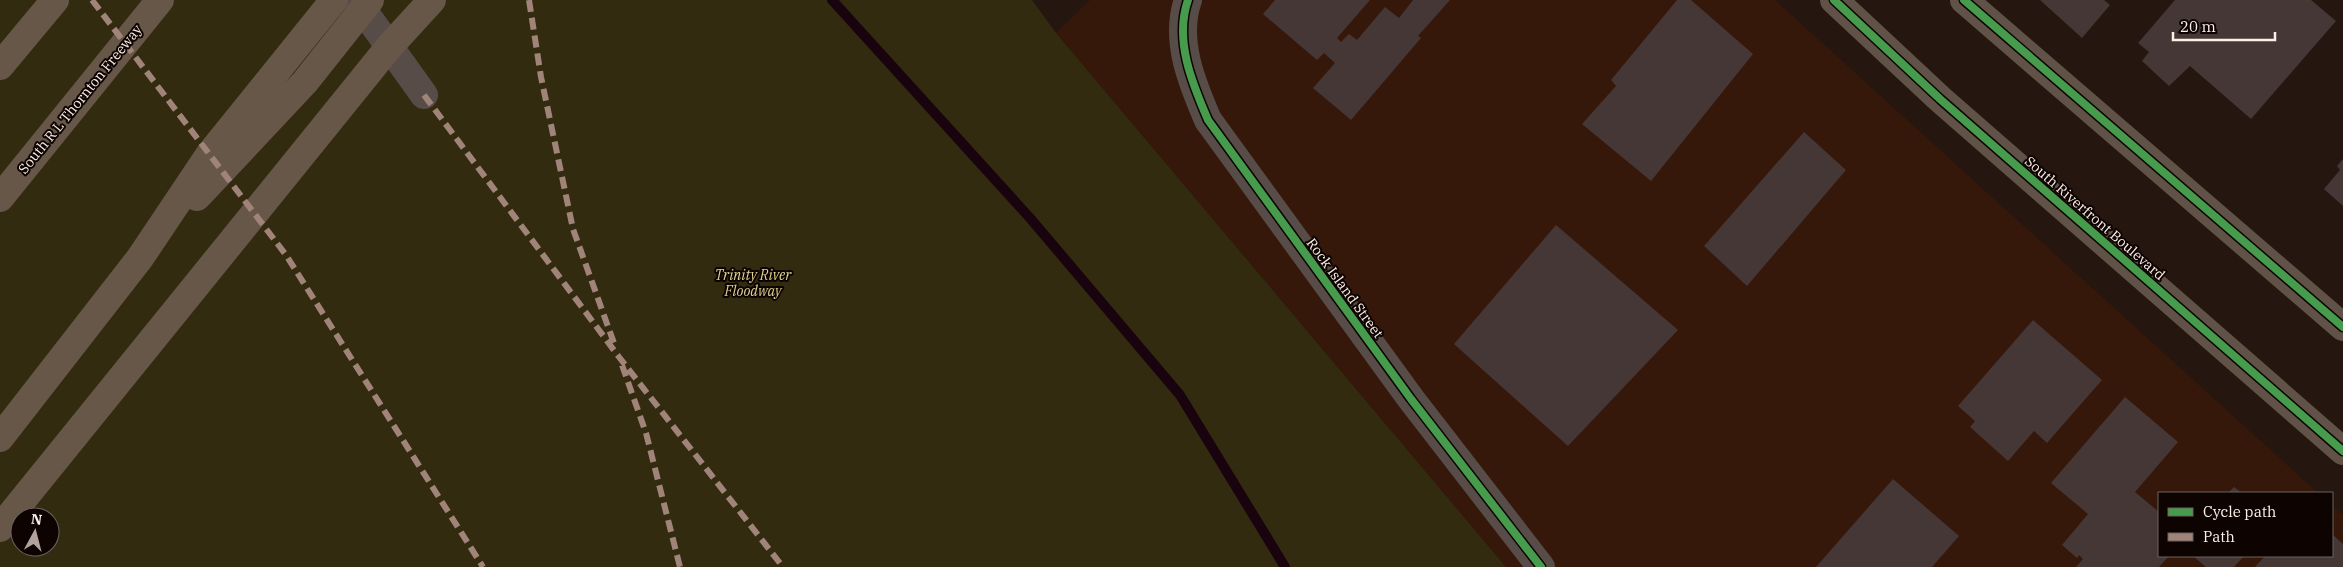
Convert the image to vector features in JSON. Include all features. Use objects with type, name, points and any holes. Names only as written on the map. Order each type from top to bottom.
[{"type":"highway","points":[[0,66],[55,0]]},
{"type":"highway","name":"South R L Thornton Freeway","points":[[0,198],[160,0]]},
{"type":"highway","points":[[0,438],[140,258],[209,155],[334,0]]},
{"type":"highway","points":[[140,258],[305,82],[370,0]]},
{"type":"highway","points":[[0,528],[383,54],[432,0]]},
{"type":"main road","name":"South Riverfront Boulevard","points":[[1834,0],[1940,99],[2343,451]]},
{"type":"main road","points":[[1964,0],[2343,327]]},
{"type":"street","points":[[356,0],[424,95]]},
{"type":"street","name":"Rock Island Street","points":[[1188,0],[1184,12],[1183,43],[1191,80],[1208,120],[1394,376],[1542,567]]},
{"type":"shaded area","points":[[1090,0],[1775,0],[2317,492],[2158,492],[2158,557],[2333,557],[2333,506],[2343,515],[2343,567],[1506,567],[1056,33]]},
{"type":"green space","name":"Trinity River Floodway","points":[[0,0],[1032,0],[1056,33],[1506,567],[0,567]]},
{"type":"building","points":[[1275,0],[1370,0],[1337,38],[1341,42],[1349,34],[1357,40],[1385,7],[1399,18],[1413,0],[1450,0],[1418,36],[1421,38],[1351,120],[1313,88],[1335,63],[1324,53],[1317,60],[1263,14]]},
{"type":"building","points":[[1677,0],[1691,0],[1753,54],[1651,181],[1582,124],[1616,86],[1611,80]]},
{"type":"building","points":[[2040,0],[2104,0],[2110,5],[2082,38]]},
{"type":"building","points":[[2175,0],[2311,0],[2336,21],[2251,119],[2190,66],[2169,86],[2142,61],[2149,52],[2138,43]]},
{"type":"building","points":[[1804,132],[1846,170],[1747,286],[1704,246]]},
{"type":"building","points":[[2343,159],[2343,206],[2324,189],[2340,170],[2337,166]]},
{"type":"building","points":[[1556,225],[1678,330],[1568,446],[1454,344]]},
{"type":"building","points":[[2033,320],[2102,380],[2047,443],[2034,431],[2008,461],[1970,427],[1975,421],[1958,406]]},
{"type":"building","points":[[2125,397],[2178,442],[2135,492],[2158,511],[2158,557],[2168,557],[2159,567],[2076,567],[2083,559],[2079,555],[2077,558],[2062,545],[2088,514],[2051,483]]},
{"type":"building","points":[[1893,479],[1959,536],[1932,567],[1816,567]]},
{"type":"building","points":[[2234,487],[2241,492],[2229,492]]},
{"type":"building","points":[[2333,535],[2343,544],[2343,567],[2255,567],[2264,557],[2333,557]]},
{"type":"building","points":[[2194,557],[2243,557],[2234,567],[2206,567]]},
{"type":"waterway","points":[[832,0],[1030,218],[1180,395],[1285,567]]},
{"type":"marked path","points":[[92,0],[286,255],[483,567]]},
{"type":"marked path","points":[[529,0],[541,77],[573,229],[615,346]]},
{"type":"marked path","points":[[424,95],[619,357],[783,567]]},
{"type":"marked path","points":[[622,365],[646,433],[680,567]]},
{"type":"cycle path","points":[[1188,0],[1184,15],[1184,46],[1191,76],[1208,120],[1411,399],[1541,567]]},
{"type":"cycle path","points":[[1834,0],[1940,99],[2343,451]]},
{"type":"cycle path","points":[[1964,0],[2343,327]]}]
